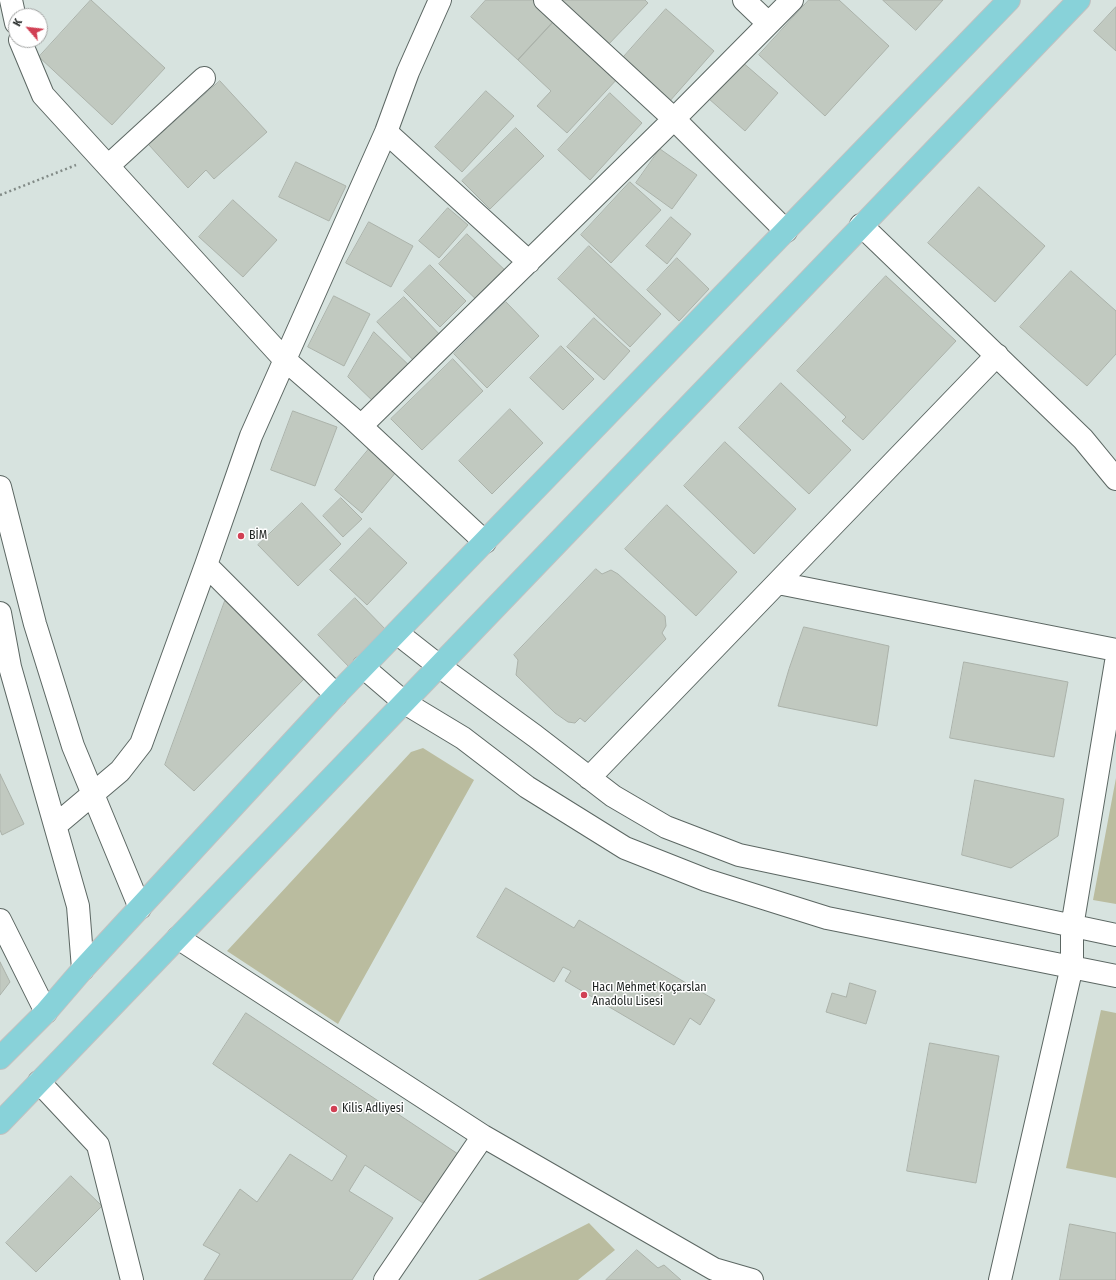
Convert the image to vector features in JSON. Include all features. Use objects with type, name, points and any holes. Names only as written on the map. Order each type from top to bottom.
[{"type":"main road","points":[[0,1058],[46,1012],[83,969],[336,695],[486,542],[1009,0]]},
{"type":"main road","points":[[0,1123],[405,703],[861,225],[1079,0]]},
{"type":"street","points":[[56,825],[120,771],[141,744],[251,436],[386,132],[408,72],[440,0]]},
{"type":"street","points":[[545,0],[674,119],[786,231]]},
{"type":"street","points":[[744,0],[768,23]]},
{"type":"street","points":[[361,426],[674,119],[792,0]]},
{"type":"street","points":[[23,48],[43,95],[284,359],[361,426],[486,542]]},
{"type":"street","points":[[103,161],[204,78]]},
{"type":"street","points":[[386,132],[529,262]]},
{"type":"street","points":[[861,225],[1083,438],[1116,479]]},
{"type":"street","points":[[590,778],[997,355]]},
{"type":"street","points":[[0,487],[35,624],[73,746],[140,908]]},
{"type":"street","points":[[206,565],[336,695]]},
{"type":"street","points":[[778,582],[1116,650]]},
{"type":"street","points":[[0,613],[5,666],[56,825],[78,906],[83,969]]},
{"type":"street","points":[[397,633],[613,796],[666,827],[739,855],[1072,927],[1116,935]]},
{"type":"street","points":[[1000,1280],[1072,966],[1072,927],[1116,662]]},
{"type":"street","points":[[363,668],[405,703],[463,738],[527,787],[625,848],[706,880],[827,918],[1116,976]]},
{"type":"street","points":[[0,920],[46,1012]]},
{"type":"street","points":[[178,938],[483,1136],[714,1269],[751,1280]]},
{"type":"street","points":[[40,1082],[98,1145],[132,1280]]},
{"type":"street","points":[[385,1280],[483,1136]]},
{"type":"path","points":[[0,195],[103,161]]},
{"type":"green space","points":[[423,748],[474,780],[338,1024],[227,951],[411,752]]},
{"type":"green space","points":[[1116,778],[1116,904],[1093,900]]},
{"type":"green space","points":[[1101,1010],[1116,1013],[1116,1178],[1066,1168]]},
{"type":"green space","points":[[589,1223],[615,1250],[578,1280],[478,1280]]},
{"type":"building","points":[[91,0],[165,68],[112,125],[39,57]]},
{"type":"building","points":[[486,0],[536,0],[556,19],[518,60],[471,17]]},
{"type":"building","points":[[559,0],[645,0],[648,3],[607,46]]},
{"type":"building","points":[[809,0],[839,0],[889,46],[825,116],[759,55]]},
{"type":"building","points":[[883,0],[943,0],[916,30]]},
{"type":"building","points":[[1116,7],[1116,51],[1094,31]]},
{"type":"building","points":[[666,9],[714,51],[669,102],[621,60]]},
{"type":"building","points":[[556,19],[619,77],[567,133],[537,106],[551,91],[518,60]]},
{"type":"building","points":[[741,61],[778,93],[745,131],[708,98]]},
{"type":"building","points":[[220,81],[267,132],[214,179],[206,170],[188,188],[149,145]]},
{"type":"building","points":[[486,91],[514,116],[462,172],[435,147]]},
{"type":"building","points":[[610,93],[642,123],[590,180],[558,150]]},
{"type":"building","points":[[516,128],[544,156],[490,209],[462,181]]},
{"type":"building","points":[[660,149],[697,175],[672,209],[636,183]]},
{"type":"building","points":[[296,162],[346,186],[329,221],[279,197]]},
{"type":"building","points":[[630,182],[661,210],[611,263],[581,235]]},
{"type":"building","points":[[979,187],[1045,246],[995,302],[928,243]]},
{"type":"building","points":[[233,200],[277,240],[243,277],[199,237]]},
{"type":"building","points":[[448,208],[468,225],[439,258],[419,241]]},
{"type":"building","points":[[671,217],[691,234],[667,264],[646,246]]},
{"type":"building","points":[[369,222],[413,246],[391,287],[346,263]]},
{"type":"building","points":[[467,234],[509,274],[481,304],[439,264]]},
{"type":"building","points":[[589,246],[661,314],[630,347],[558,279]]},
{"type":"building","points":[[677,258],[709,289],[679,321],[647,290]]},
{"type":"building","points":[[430,265],[466,301],[440,327],[404,291]]},
{"type":"building","points":[[1071,271],[1116,311],[1116,354],[1087,386],[1020,327]]},
{"type":"building","points":[[886,276],[956,341],[863,440],[842,421],[846,417],[797,371]]},
{"type":"building","points":[[334,296],[370,314],[344,366],[308,347]]},
{"type":"building","points":[[404,297],[443,338],[417,364],[377,322]]},
{"type":"building","points":[[506,302],[539,336],[487,388],[454,354]]},
{"type":"building","points":[[594,318],[630,351],[604,380],[567,347]]},
{"type":"building","points":[[374,332],[413,369],[378,406],[348,377]]},
{"type":"building","points":[[561,346],[594,379],[563,410],[530,378]]},
{"type":"building","points":[[453,359],[483,391],[422,450],[391,419]]},
{"type":"building","points":[[781,383],[851,450],[809,494],[739,428]]},
{"type":"building","points":[[510,409],[543,443],[492,494],[459,461]]},
{"type":"building","points":[[293,411],[337,427],[315,486],[271,470]]},
{"type":"building","points":[[725,442],[796,509],[754,554],[684,486]]},
{"type":"building","points":[[374,443],[401,466],[362,513],[335,490]]},
{"type":"building","points":[[341,498],[362,519],[343,537],[323,516]]},
{"type":"building","points":[[302,503],[341,544],[298,586],[258,545]]},
{"type":"building","points":[[667,505],[737,572],[696,616],[625,549]]},
{"type":"building","points":[[370,528],[407,563],[367,605],[330,570]]},
{"type":"building","points":[[596,569],[602,574],[611,570],[618,574],[665,616],[666,626],[662,633],[666,639],[585,722],[580,718],[575,723],[568,722],[555,713],[516,675],[518,660],[514,655]]},
{"type":"building","points":[[355,598],[388,632],[351,669],[318,635]]},
{"type":"building","points":[[225,601],[304,679],[194,791],[165,765]]},
{"type":"building","points":[[804,627],[889,646],[877,726],[778,706]]},
{"type":"building","points":[[964,662],[1068,682],[1054,757],[950,738]]},
{"type":"building","points":[[0,774],[24,824],[2,835],[0,830]]},
{"type":"building","points":[[975,780],[1064,799],[1058,836],[1011,868],[962,855]]},
{"type":"building","points":[[506,888],[574,928],[579,920],[715,1000],[700,1025],[690,1018],[674,1045],[565,981],[571,971],[563,967],[554,982],[477,937]]},
{"type":"building","points":[[0,962],[10,982],[0,995]]},
{"type":"building","points":[[850,983],[876,991],[866,1024],[826,1012],[832,993],[846,997]]},
{"type":"building","name":"Kilis Adliyesi","points":[[246,1013],[458,1154],[423,1203],[365,1165],[349,1191],[393,1218],[352,1280],[204,1280],[220,1254],[203,1245],[240,1189],[257,1202],[290,1154],[332,1181],[347,1156],[213,1064]]},
{"type":"building","points":[[930,1043],[999,1056],[976,1183],[907,1171]]},
{"type":"building","points":[[71,1176],[102,1206],[36,1272],[6,1243]]},
{"type":"building","points":[[1070,1224],[1116,1233],[1116,1280],[1060,1280]]},
{"type":"building","points":[[637,1250],[658,1268],[664,1265],[681,1280],[606,1280]]},
{"type":"place","name":"BİM","points":[[241,536]]},
{"type":"place","name":"Hacı Mehmet Koçarslan Anadolu Lisesi","points":[[584,995]]},
{"type":"place","name":"Kilis Adliyesi","points":[[334,1109]]}]
